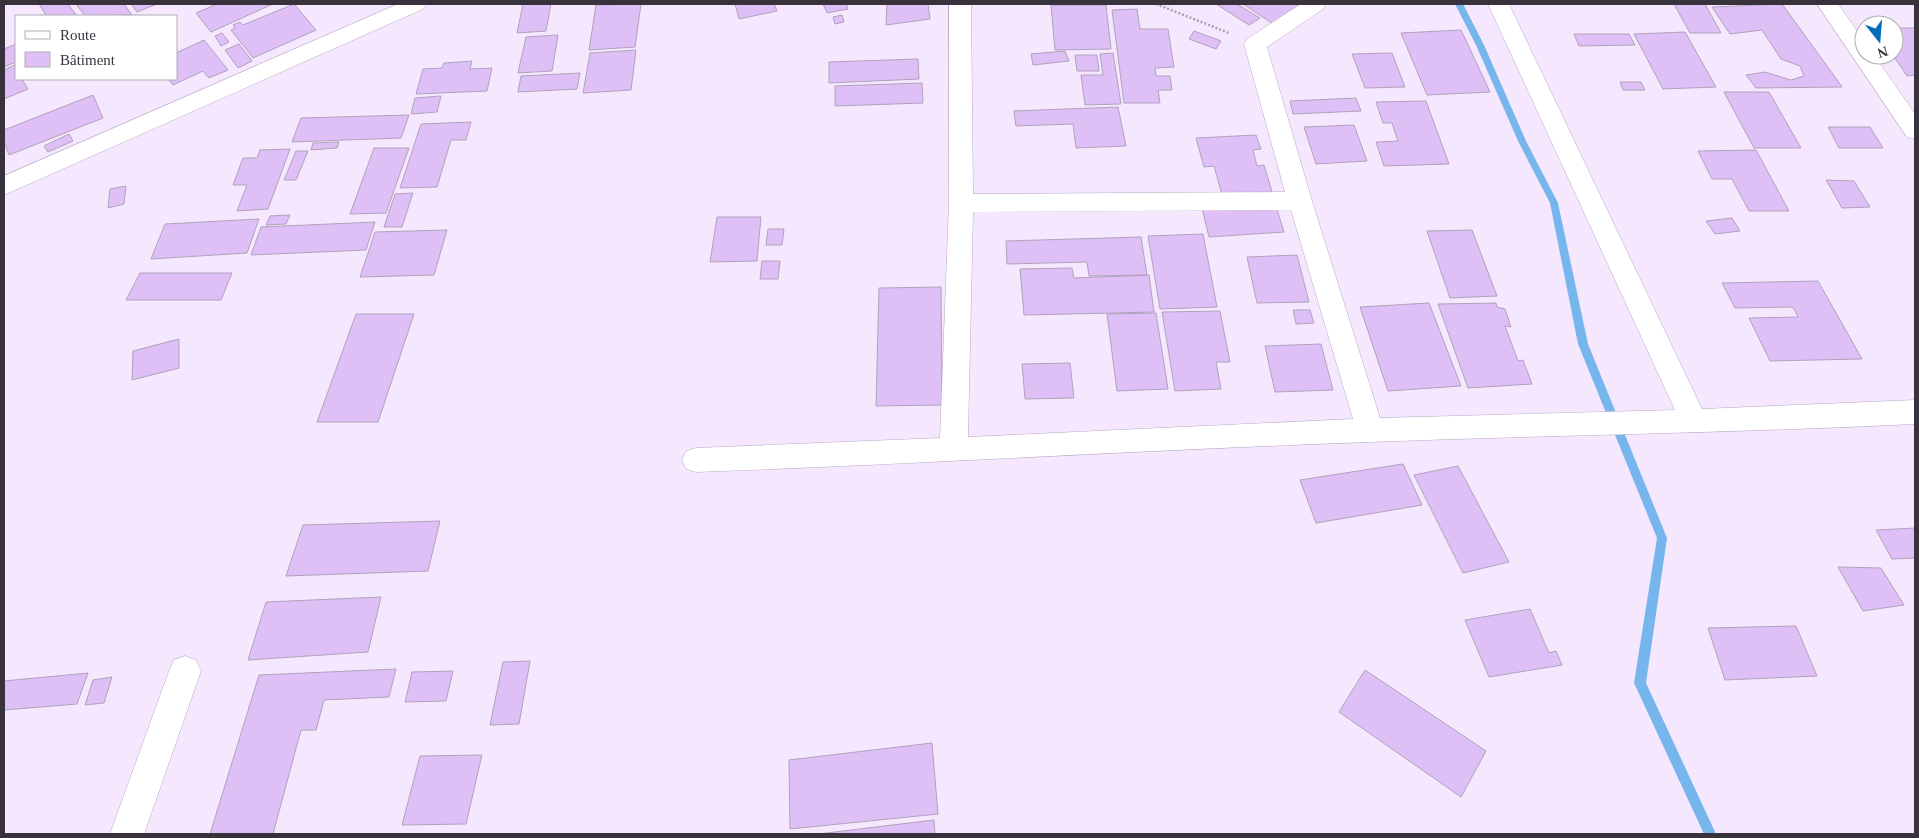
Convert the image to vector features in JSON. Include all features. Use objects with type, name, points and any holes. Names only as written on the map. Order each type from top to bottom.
[{"type":"street","points":[[4,186],[416,4]]},
{"type":"street","points":[[954,450],[961,203],[960,4]]},
{"type":"street","points":[[1316,4],[1255,44],[1300,202],[1370,430]]},
{"type":"street","points":[[1499,4],[1694,421]]},
{"type":"street","points":[[1827,4],[1915,131]]},
{"type":"street","points":[[961,203],[1300,202]]},
{"type":"street","points":[[696,460],[1370,430],[1694,421],[1915,412]]},
{"type":"street","points":[[127,834],[185,671]]},
{"type":"path","points":[[1156,4],[1255,44]]},
{"type":"building","points":[[39,4],[68,4],[76,15],[46,15]]},
{"type":"building","points":[[76,4],[124,4],[132,15],[84,15]]},
{"type":"building","points":[[131,4],[157,4],[137,12]]},
{"type":"building","points":[[217,4],[273,4],[211,32],[196,13]]},
{"type":"building","points":[[294,4],[316,30],[253,58],[231,30],[235,28],[233,25],[240,22],[243,25]]},
{"type":"building","points":[[523,4],[551,4],[546,31],[517,33]]},
{"type":"building","points":[[641,4],[635,47],[589,50],[596,5]]},
{"type":"building","points":[[735,4],[774,4],[777,11],[739,19]]},
{"type":"building","points":[[823,4],[846,4],[848,9],[827,13]]},
{"type":"building","points":[[887,4],[928,4],[930,19],[886,25]]},
{"type":"building","points":[[1216,4],[1237,4],[1260,18],[1249,25]]},
{"type":"building","points":[[1243,4],[1305,4],[1273,24]]},
{"type":"building","points":[[1674,4],[1705,4],[1721,33],[1690,33]]},
{"type":"building","points":[[1782,4],[1842,87],[1756,88],[1746,75],[1765,72],[1791,80],[1804,76],[1800,66],[1781,59],[1762,30],[1730,34],[1712,7]]},
{"type":"building","points":[[1051,5],[1106,5],[1111,49],[1055,50]]},
{"type":"building","points":[[1137,9],[1140,29],[1168,29],[1174,67],[1155,68],[1156,76],[1170,76],[1172,90],[1158,90],[1160,103],[1124,103],[1112,10]]},
{"type":"building","points":[[842,15],[844,22],[835,24],[833,17]]},
{"type":"building","points":[[1904,28],[1915,28],[1915,75],[1907,76],[1900,65],[1904,65]]},
{"type":"building","points":[[1461,30],[1490,92],[1427,95],[1401,33]]},
{"type":"building","points":[[1194,31],[1221,41],[1216,49],[1189,39]]},
{"type":"building","points":[[1685,32],[1716,87],[1663,89],[1634,34]]},
{"type":"building","points":[[222,33],[229,42],[221,46],[215,36]]},
{"type":"building","points":[[1574,34],[1629,34],[1635,45],[1579,46]]},
{"type":"building","points":[[558,35],[552,71],[518,73],[526,37]]},
{"type":"building","points":[[204,40],[228,70],[209,78],[203,71],[173,85],[169,80],[178,80],[178,52]]},
{"type":"building","points":[[15,44],[15,62],[4,67],[4,49]]},
{"type":"building","points":[[239,44],[252,61],[238,68],[225,50]]},
{"type":"building","points":[[636,50],[631,90],[583,93],[590,53]]},
{"type":"building","points":[[1065,51],[1069,61],[1033,65],[1031,54]]},
{"type":"building","points":[[1113,53],[1121,104],[1085,105],[1081,75],[1103,75],[1100,54]]},
{"type":"building","points":[[1392,53],[1405,87],[1365,88],[1352,54]]},
{"type":"building","points":[[1075,55],[1097,55],[1099,71],[1077,71]]},
{"type":"building","points":[[918,59],[919,79],[829,83],[829,62]]},
{"type":"building","points":[[472,61],[470,69],[492,68],[487,91],[416,94],[423,69],[442,68],[444,63]]},
{"type":"building","points":[[15,65],[15,80],[23,80],[28,89],[4,99],[4,70]]},
{"type":"building","points":[[580,73],[577,89],[518,92],[521,76]]},
{"type":"building","points":[[1620,82],[1641,82],[1645,90],[1623,90]]},
{"type":"building","points":[[922,83],[923,103],[835,106],[835,86]]},
{"type":"building","points":[[1724,92],[1769,92],[1801,148],[1754,148]]},
{"type":"building","points":[[93,95],[103,118],[9,155],[4,142],[4,130]]},
{"type":"building","points":[[441,96],[437,112],[411,114],[415,98]]},
{"type":"building","points":[[1356,98],[1361,111],[1293,114],[1290,101]]},
{"type":"building","points":[[1426,101],[1449,164],[1384,166],[1376,142],[1398,141],[1392,123],[1383,123],[1376,102]]},
{"type":"building","points":[[1118,107],[1126,146],[1076,148],[1073,124],[1016,126],[1014,111]]},
{"type":"building","points":[[409,115],[401,138],[292,142],[301,118]]},
{"type":"building","points":[[471,122],[466,140],[451,140],[437,187],[400,188],[421,124]]},
{"type":"building","points":[[1354,125],[1367,161],[1316,164],[1304,127]]},
{"type":"building","points":[[1828,127],[1870,127],[1883,148],[1839,148]]},
{"type":"building","points":[[69,134],[73,141],[48,152],[44,146]]},
{"type":"building","points":[[1256,135],[1261,149],[1253,150],[1257,166],[1264,165],[1273,195],[1223,198],[1214,166],[1204,167],[1196,138]]},
{"type":"building","points":[[339,142],[337,148],[311,150],[313,143]]},
{"type":"building","points":[[374,148],[409,148],[386,213],[350,214]]},
{"type":"building","points":[[290,149],[268,209],[237,211],[247,185],[233,185],[243,158],[257,158],[260,150]]},
{"type":"building","points":[[1756,150],[1789,211],[1749,211],[1732,179],[1712,179],[1698,151]]},
{"type":"building","points":[[296,151],[308,151],[296,180],[284,180]]},
{"type":"building","points":[[1826,180],[1854,181],[1870,207],[1842,208]]},
{"type":"building","points":[[126,186],[124,204],[108,208],[110,189]]},
{"type":"building","points":[[413,193],[402,227],[384,227],[395,194]]},
{"type":"building","points":[[1275,203],[1284,232],[1209,237],[1202,208]]},
{"type":"building","points":[[290,215],[286,224],[266,225],[270,216]]},
{"type":"building","points":[[717,217],[761,217],[757,261],[710,262]]},
{"type":"building","points":[[1732,218],[1740,231],[1715,234],[1706,221]]},
{"type":"building","points":[[259,219],[247,253],[151,259],[165,224]]},
{"type":"building","points":[[375,222],[366,250],[251,255],[261,227]]},
{"type":"building","points":[[768,229],[784,229],[782,245],[766,245]]},
{"type":"building","points":[[447,230],[434,275],[360,277],[375,232]]},
{"type":"building","points":[[1472,230],[1497,296],[1450,298],[1427,231]]},
{"type":"building","points":[[1203,234],[1217,307],[1160,309],[1148,236]]},
{"type":"building","points":[[1141,237],[1147,275],[1089,276],[1087,262],[1007,264],[1006,241]]},
{"type":"building","points":[[1297,255],[1309,302],[1257,303],[1247,257]]},
{"type":"building","points":[[762,261],[780,261],[778,279],[760,279]]},
{"type":"building","points":[[1072,268],[1074,278],[1149,275],[1154,312],[1024,315],[1020,269]]},
{"type":"building","points":[[140,273],[232,273],[221,300],[126,300]]},
{"type":"building","points":[[1818,281],[1862,359],[1770,361],[1749,318],[1798,317],[1793,307],[1735,308],[1722,283]]},
{"type":"building","points":[[941,287],[942,405],[876,406],[879,288]]},
{"type":"building","points":[[1429,303],[1461,386],[1388,391],[1360,307]]},
{"type":"building","points":[[1496,303],[1497,307],[1505,309],[1511,327],[1505,326],[1518,361],[1523,360],[1532,384],[1468,388],[1438,304]]},
{"type":"building","points":[[1293,310],[1310,310],[1314,323],[1296,324]]},
{"type":"building","points":[[1220,311],[1230,362],[1216,362],[1221,389],[1175,391],[1162,312]]},
{"type":"building","points":[[1156,313],[1168,389],[1117,391],[1107,314]]},
{"type":"building","points":[[356,314],[414,314],[378,422],[317,422]]},
{"type":"building","points":[[179,339],[179,368],[132,380],[133,351]]},
{"type":"building","points":[[1321,344],[1333,390],[1275,392],[1265,346]]},
{"type":"building","points":[[1070,363],[1074,398],[1025,399],[1022,364]]},
{"type":"building","points":[[1403,464],[1422,505],[1316,523],[1300,480]]},
{"type":"building","points":[[1458,466],[1509,562],[1463,573],[1414,475]]},
{"type":"building","points":[[440,521],[428,571],[286,576],[303,525]]},
{"type":"building","points":[[1915,528],[1915,558],[1892,559],[1876,530]]},
{"type":"building","points":[[1838,567],[1881,568],[1904,605],[1863,611]]},
{"type":"building","points":[[381,597],[368,652],[248,660],[266,602]]},
{"type":"building","points":[[1530,609],[1549,653],[1556,651],[1562,665],[1489,677],[1465,620]]},
{"type":"building","points":[[1796,626],[1817,676],[1725,680],[1708,628]]},
{"type":"building","points":[[530,661],[519,724],[490,725],[503,662]]},
{"type":"building","points":[[396,669],[389,697],[324,700],[316,730],[301,730],[273,834],[210,834],[259,675]]},
{"type":"building","points":[[1365,670],[1486,751],[1461,797],[1339,712]]},
{"type":"building","points":[[453,671],[446,701],[405,702],[412,672]]},
{"type":"building","points":[[88,673],[77,704],[4,710],[4,681]]},
{"type":"building","points":[[112,677],[104,703],[85,705],[93,680]]},
{"type":"building","points":[[932,743],[938,814],[790,829],[789,760]]},
{"type":"building","points":[[482,755],[466,824],[402,825],[420,756]]},
{"type":"building","points":[[934,820],[935,834],[818,834]]},
{"type":"waterway","points":[[1459,4],[1480,45],[1522,141],[1554,203],[1583,344],[1662,538],[1640,683],[1710,834]]}]
